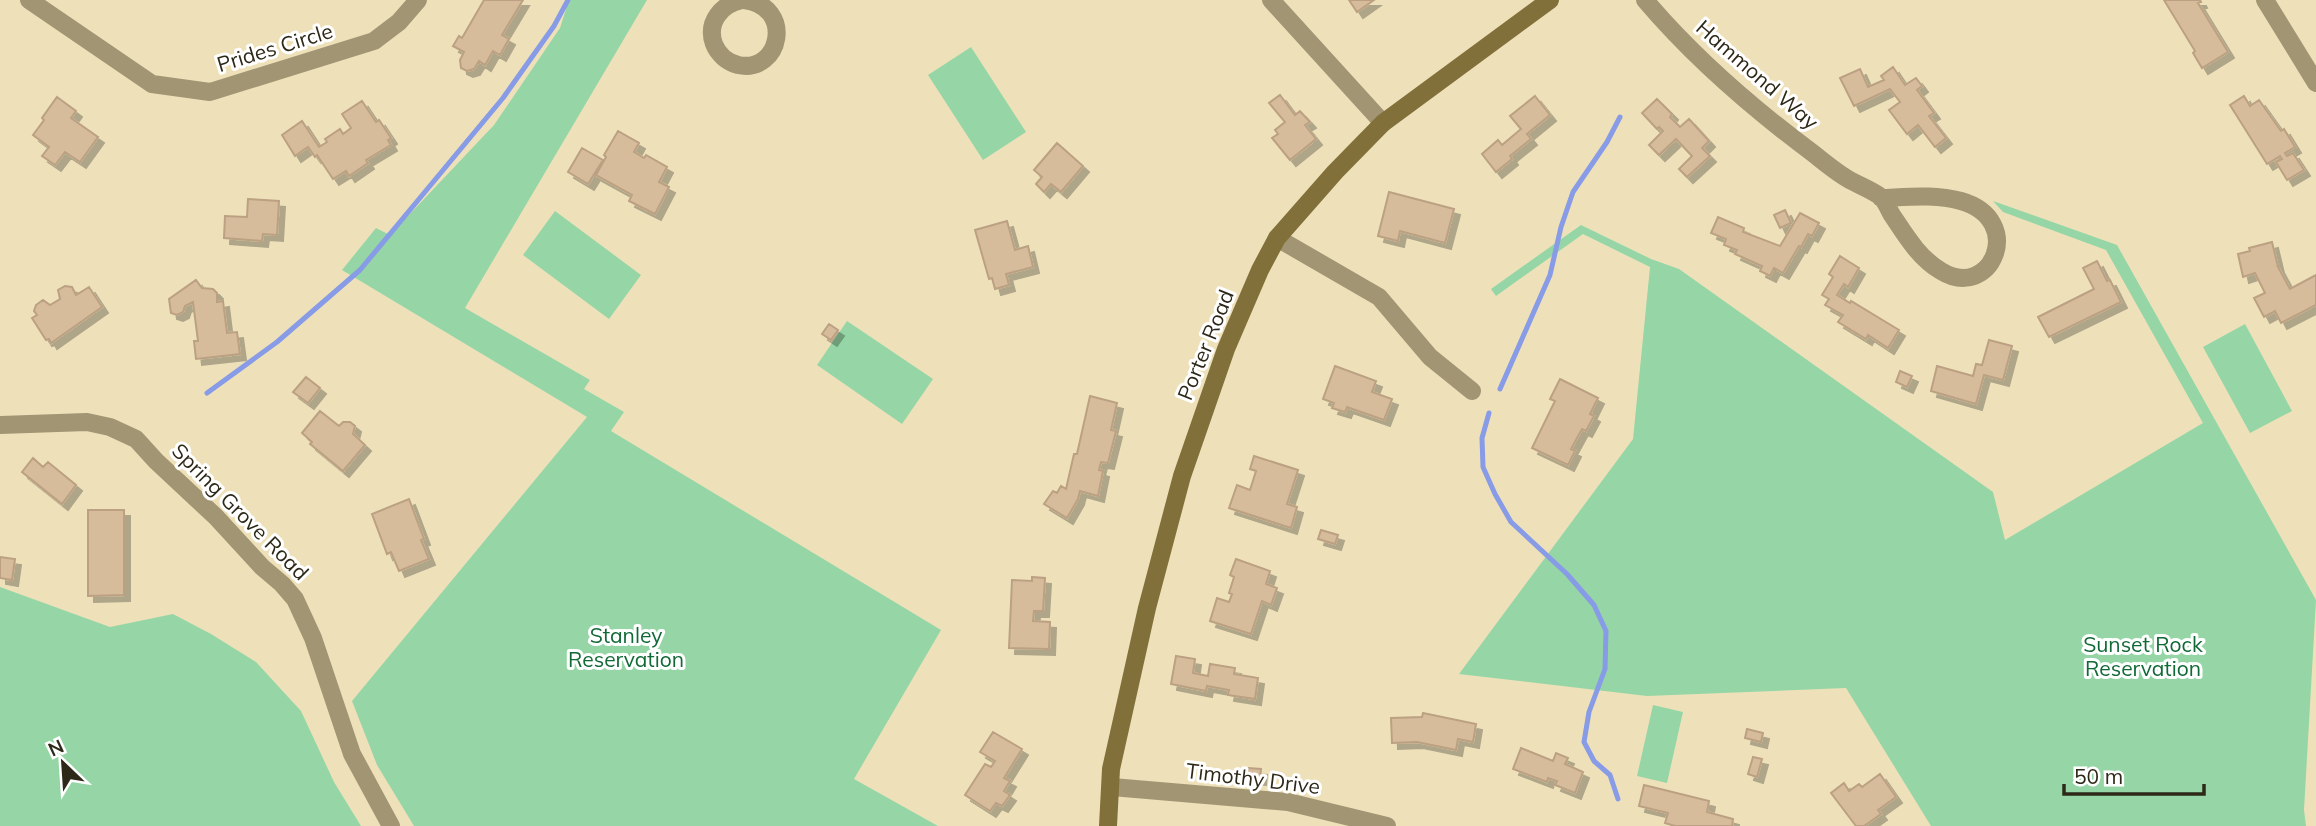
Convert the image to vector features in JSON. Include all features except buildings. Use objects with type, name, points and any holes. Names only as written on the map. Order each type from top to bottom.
[{"type":"street","name":"Prides Circle","points":[[29,0],[152,84],[210,92],[374,41],[399,22],[418,0]]},
{"type":"street","points":[[743,0],[767,3],[778,33],[771,52],[764,60],[754,64],[734,64],[717,50],[712,40],[715,18],[732,2],[743,0]]},
{"type":"street","points":[[1271,0],[1383,123]]},
{"type":"street","name":"Porter Road","points":[[1108,826],[1111,769],[1147,608],[1182,476],[1226,349],[1260,270],[1277,239],[1335,172],[1383,123],[1550,0]]},
{"type":"street","name":"Hammond Way","points":[[1645,0],[1719,78],[1758,112],[1847,178],[1881,198],[1917,251],[1945,274],[1957,278],[1975,275],[1986,268],[1994,258],[1997,234],[1989,218],[1979,209],[1960,201],[1938,197],[1881,198]]},
{"type":"street","points":[[2265,0],[2315,79]]},
{"type":"street","points":[[1277,239],[1379,297],[1430,357],[1472,391]]},
{"type":"street","name":"Spring Grove Road","points":[[0,425],[87,422],[110,427],[136,439],[282,584],[295,600],[313,638],[352,754],[391,826]]},
{"type":"street","name":"Timothy Drive","points":[[1112,787],[1288,802],[1387,826]]},
{"type":"green space","name":"Stanley Reservation","points":[[569,0],[647,0],[465,308],[590,380],[584,389],[624,412],[611,431],[941,630],[854,779],[938,826],[414,826],[377,765],[352,701],[587,417],[342,270],[376,228],[390,235],[494,125],[560,28]]},
{"type":"green space","points":[[971,47],[1026,132],[983,160],[928,75]]},
{"type":"green space","name":"Sunset Rock Reservation","points":[[1993,201],[2117,245],[2316,600],[2304,810],[2306,826],[1931,826],[1846,688],[1647,696],[1459,674],[1633,439],[1650,267],[1583,234],[1496,296],[1491,289],[1581,225],[1651,259],[1679,269],[1993,492],[2005,540],[2203,423],[2106,250],[2003,212]]},
{"type":"green space","points":[[555,211],[641,275],[609,319],[523,255]]},
{"type":"green space","points":[[847,321],[933,379],[902,424],[817,365]]},
{"type":"green space","points":[[2245,324],[2292,411],[2250,433],[2203,347]]},
{"type":"green space","points":[[0,587],[110,627],[173,614],[256,662],[301,711],[334,782],[361,826],[0,826]]},
{"type":"green space","points":[[1653,705],[1683,712],[1667,783],[1637,776]]},
{"type":"waterway","points":[[207,393],[277,342],[360,270],[503,98],[554,26],[568,0]]},
{"type":"waterway","points":[[1500,389],[1550,275],[1561,227],[1573,192],[1607,142],[1620,117]]},
{"type":"waterway","points":[[1489,413],[1482,438],[1483,467],[1495,494],[1511,522],[1567,574],[1594,605],[1606,631],[1605,669],[1589,712],[1584,742],[1594,761],[1610,775],[1618,799]]}]
